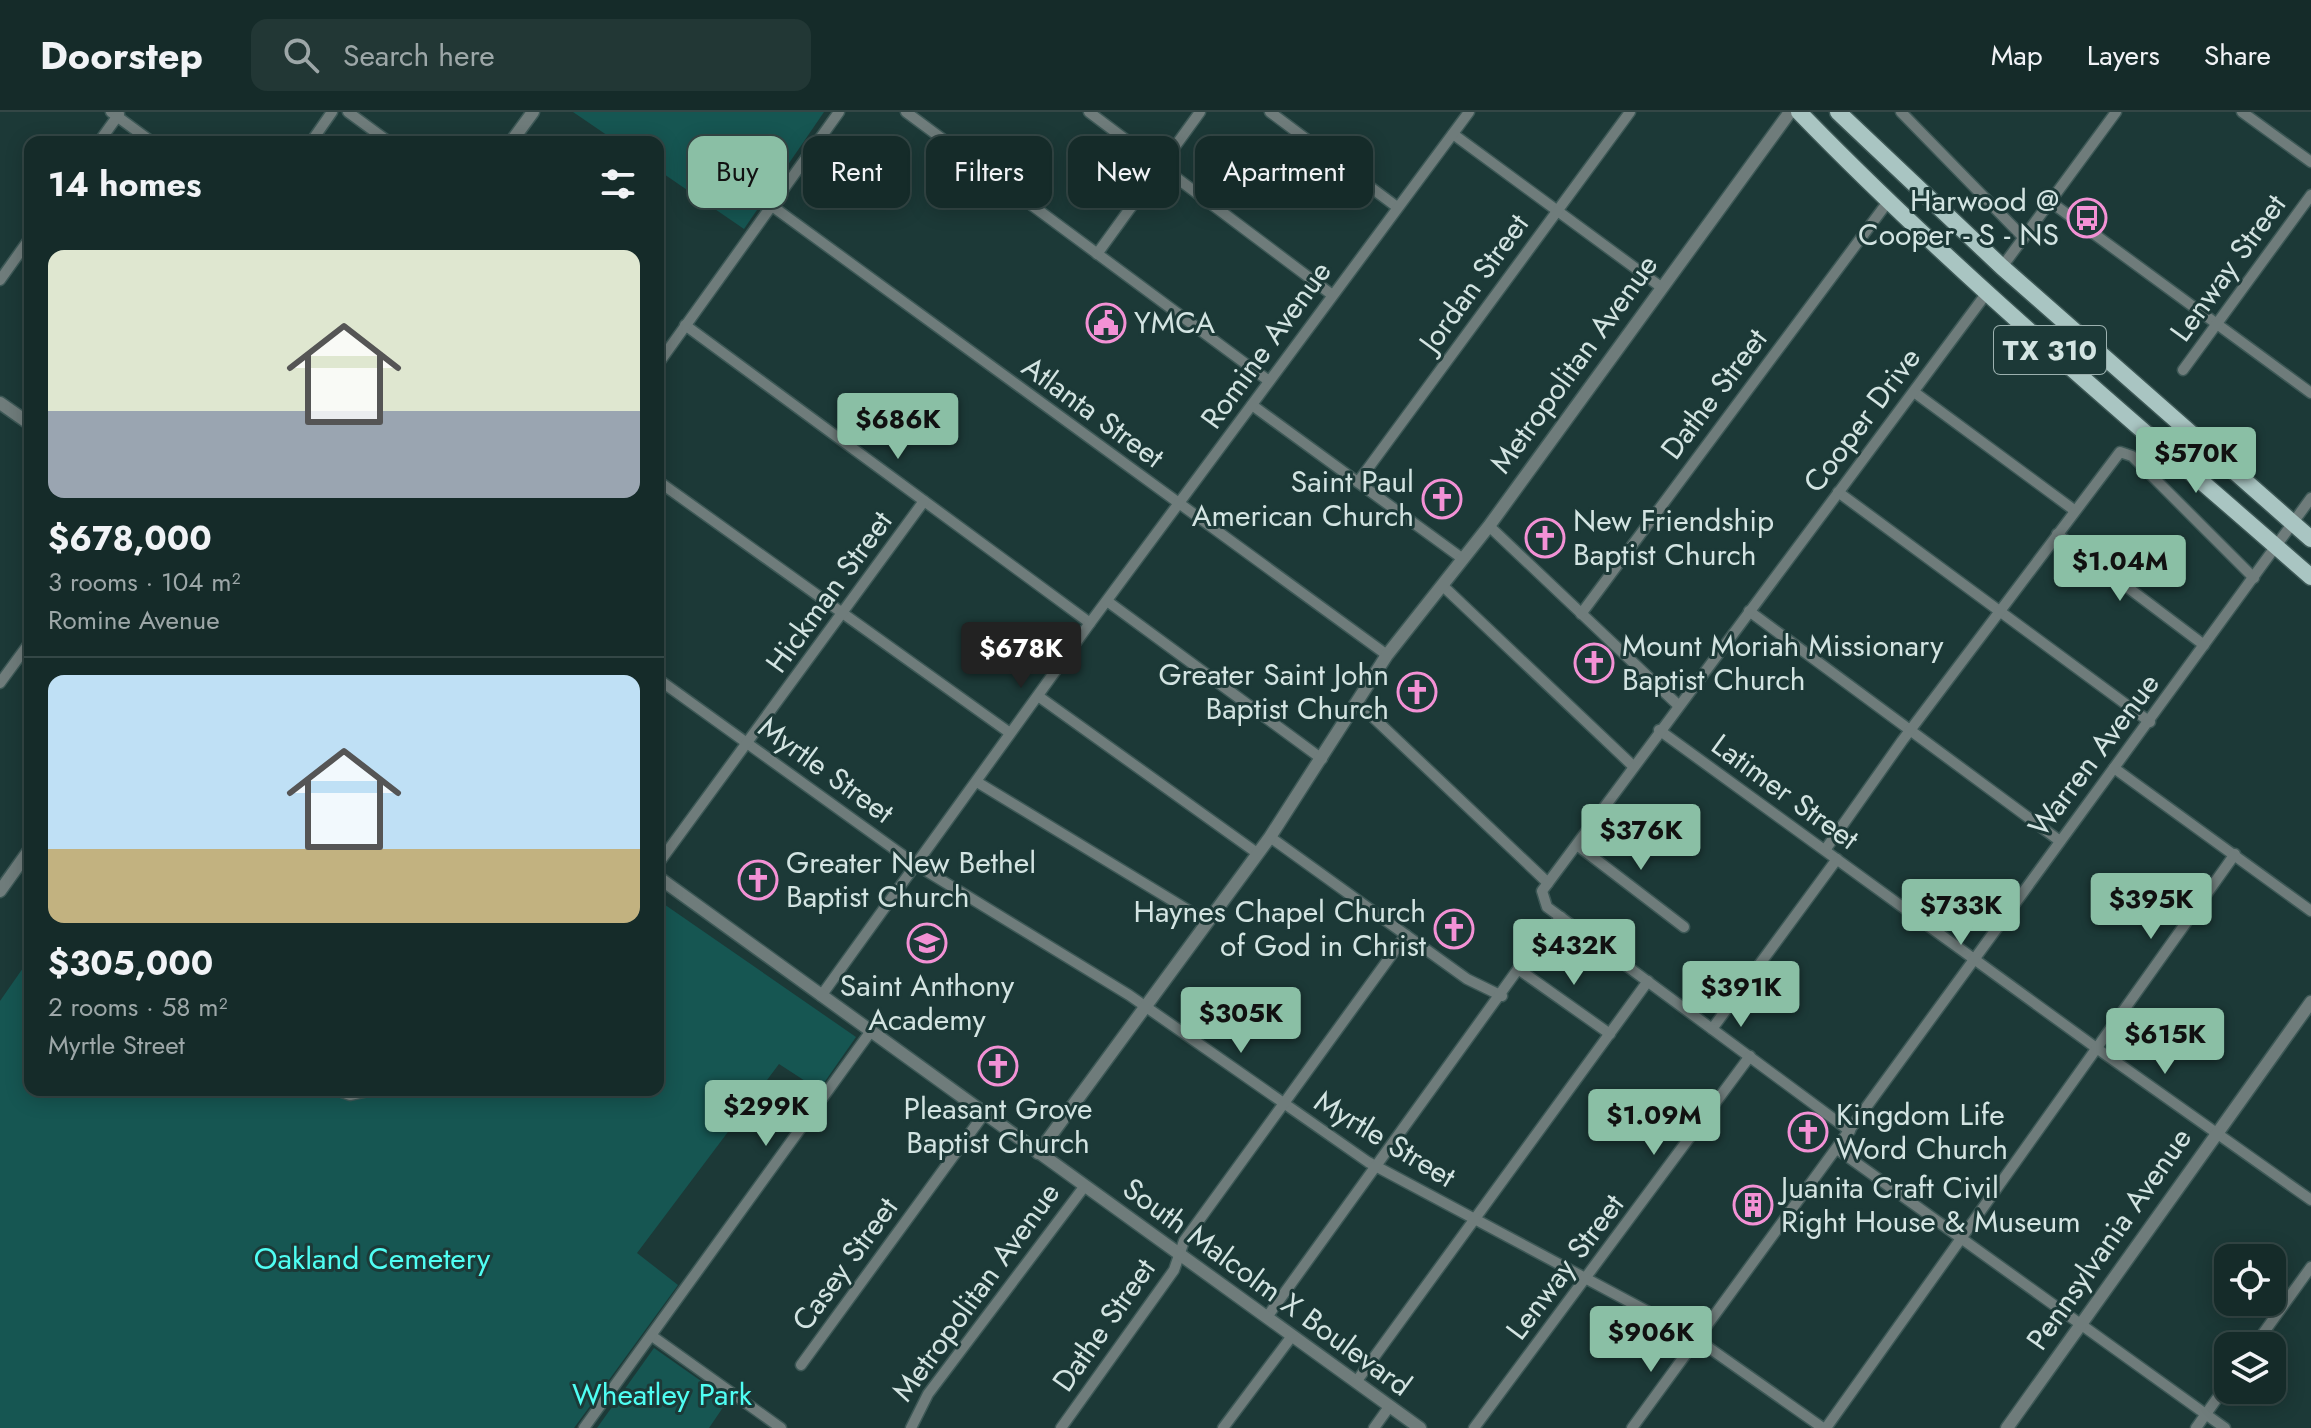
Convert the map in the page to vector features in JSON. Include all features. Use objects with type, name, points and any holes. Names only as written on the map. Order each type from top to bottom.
[{"type":"main road","name":"TX 310","points":[[1799,112],[1887,203],[1986,294],[2311,577]]},
{"type":"main road","name":"TX 310","points":[[1838,112],[2002,267],[2311,539]]},
{"type":"street","points":[[315,136],[332,112]]},
{"type":"street","points":[[348,112],[381,136]]},
{"type":"street","points":[[515,136],[533,112]]},
{"type":"street","points":[[787,185],[839,112]]},
{"type":"street","points":[[906,112],[922,116],[1097,254],[1269,381]]},
{"type":"street","points":[[1089,112],[1121,136]]},
{"type":"street","points":[[1179,140],[1200,112]]},
{"type":"street","points":[[1270,112],[1397,207]]},
{"type":"street","name":"Romine Avenue","points":[[821,996],[1331,294],[1469,112]]},
{"type":"street","name":"Jordan Street","points":[[1358,482],[1630,112]]},
{"type":"street","name":"Metropolitan Avenue","points":[[1038,1153],[1270,837],[1387,655],[1489,526],[1790,112]]},
{"type":"street","points":[[1901,112],[2024,238]]},
{"type":"street","points":[[2002,267],[2116,112]]},
{"type":"street","points":[[2242,112],[2311,162]]},
{"type":"street","points":[[103,136],[116,113],[145,136]]},
{"type":"street","points":[[1453,134],[1661,287]]},
{"type":"street","points":[[1179,180],[1331,294]]},
{"type":"street","name":"Lenway Street","points":[[2183,370],[2311,195]]},
{"type":"street","name":"Dathe Street","points":[[1581,614],[1887,203]]},
{"type":"street","points":[[2052,203],[2311,393]]},
{"type":"street","points":[[664,355],[771,208]]},
{"type":"street","name":"Atlanta Street","points":[[775,208],[1387,655]]},
{"type":"street","points":[[1097,254],[1130,208]]},
{"type":"street","points":[[0,280],[24,246]]},
{"type":"street","name":"Cooper Drive","points":[[1548,883],[1986,294]]},
{"type":"street","points":[[685,325],[1090,623]]},
{"type":"street","points":[[1914,392],[2074,510]]},
{"type":"street","points":[[0,403],[24,420]]},
{"type":"street","points":[[1252,405],[1463,559]]},
{"type":"street","points":[[1825,850],[2074,510],[2120,452],[2132,456],[2254,578]]},
{"type":"street","points":[[664,485],[1010,733]]},
{"type":"street","points":[[1838,492],[2150,722]]},
{"type":"street","name":"Warren Avenue","points":[[1632,1428],[2311,498]]},
{"type":"street","name":"Hickman Street","points":[[664,856],[924,501]]},
{"type":"street","points":[[1489,526],[1678,705]]},
{"type":"street","points":[[2057,534],[2204,645]]},
{"type":"street","points":[[1443,586],[1633,766]]},
{"type":"street","points":[[1107,601],[1322,759]]},
{"type":"street","points":[[1749,611],[2060,841]]},
{"type":"street","points":[[0,683],[24,650]]},
{"type":"street","name":"Myrtle Street","points":[[664,683],[915,864],[1144,1005],[1283,1106],[1377,1167],[1697,1339],[1825,1428]]},
{"type":"street","points":[[1038,696],[1257,853]]},
{"type":"street","points":[[1357,702],[1548,883],[1543,898],[1547,907],[1850,1131]]},
{"type":"street","name":"Latimer Street","points":[[1659,730],[2311,1200]]},
{"type":"street","points":[[2114,768],[2311,911]]},
{"type":"street","points":[[977,782],[1206,921]]},
{"type":"street","points":[[1270,837],[1467,979],[1502,996]]},
{"type":"street","points":[[1577,845],[1684,927]]},
{"type":"street","points":[[1825,1428],[2235,854]]},
{"type":"street","points":[[1,888],[24,857]]},
{"type":"street","points":[[1712,1029],[1837,859]]},
{"type":"street","name":"South Malcolm X Boulevard","points":[[664,881],[1420,1428]]},
{"type":"street","points":[[1267,1317],[1502,996],[1518,969],[1561,917]]},
{"type":"street","name":"Dathe Street","points":[[1061,1428],[1174,1270],[1184,1241],[1406,935]]},
{"type":"street","points":[[1518,969],[1610,1034]]},
{"type":"street","points":[[1356,1382],[1648,981]]},
{"type":"street","name":"Pennsylvania Avenue","points":[[2007,1428],[2311,1002]]},
{"type":"street","points":[[584,1428],[871,1031]]},
{"type":"street","name":"Lenway Street","points":[[1474,1428],[1750,1056]]},
{"type":"street","name":"Casey Street","points":[[801,1365],[984,1114]]},
{"type":"street","points":[[1837,1149],[2225,1428]]},
{"type":"street","name":"Metropolitan Avenue","points":[[911,1428],[928,1394],[1084,1187]]},
{"type":"street","points":[[2264,1332],[2311,1267]]},
{"type":"street","points":[[652,1336],[781,1428]]},
{"type":"street","points":[[1223,1428],[1292,1336]]},
{"type":"street","points":[[2196,1428],[2214,1403]]},
{"type":"street","points":[[1374,1428],[1389,1407]]},
{"type":"green space","points":[[573,112],[824,112],[808,136],[803,136],[803,143],[787,166],[787,136],[688,136],[688,191],[664,174],[664,136],[608,136]]},
{"type":"green space","points":[[713,208],[758,208],[744,229]]},
{"type":"green space","name":"Oakland Cemetery","points":[[664,904],[856,1037],[819,1090],[779,1064],[637,1253],[678,1285],[574,1428],[0,1428],[0,1001],[24,967],[24,1096],[664,1096]]},
{"type":"green space","name":"Wheatley Park","points":[[654,1348],[728,1400],[709,1428],[597,1428]]},
{"type":"place","name":"Harwood @ Cooper - S - NS","points":[[2087,218]]},
{"type":"place","name":"YMCA","points":[[1106,323]]},
{"type":"place","name":"Saint Paul American Church","points":[[1442,499]]},
{"type":"place","name":"New Friendship Baptist Church","points":[[1545,538]]},
{"type":"place","name":"Mount Moriah Missionary Baptist Church","points":[[1594,663]]},
{"type":"place","name":"Greater Saint John Baptist Church","points":[[1417,692]]},
{"type":"place","name":"Greater New Bethel Baptist Church","points":[[758,880]]},
{"type":"place","name":"Haynes Chapel Church of God in Christ","points":[[1454,929]]},
{"type":"place","name":"Saint Anthony Academy","points":[[927,943]]},
{"type":"place","name":"Pleasant Grove Baptist Church","points":[[998,1066]]},
{"type":"place","name":"Kingdom Life Word Church","points":[[1808,1132]]},
{"type":"place","name":"Juanita Craft Civil Right House & Museum","points":[[1753,1205]]}]
